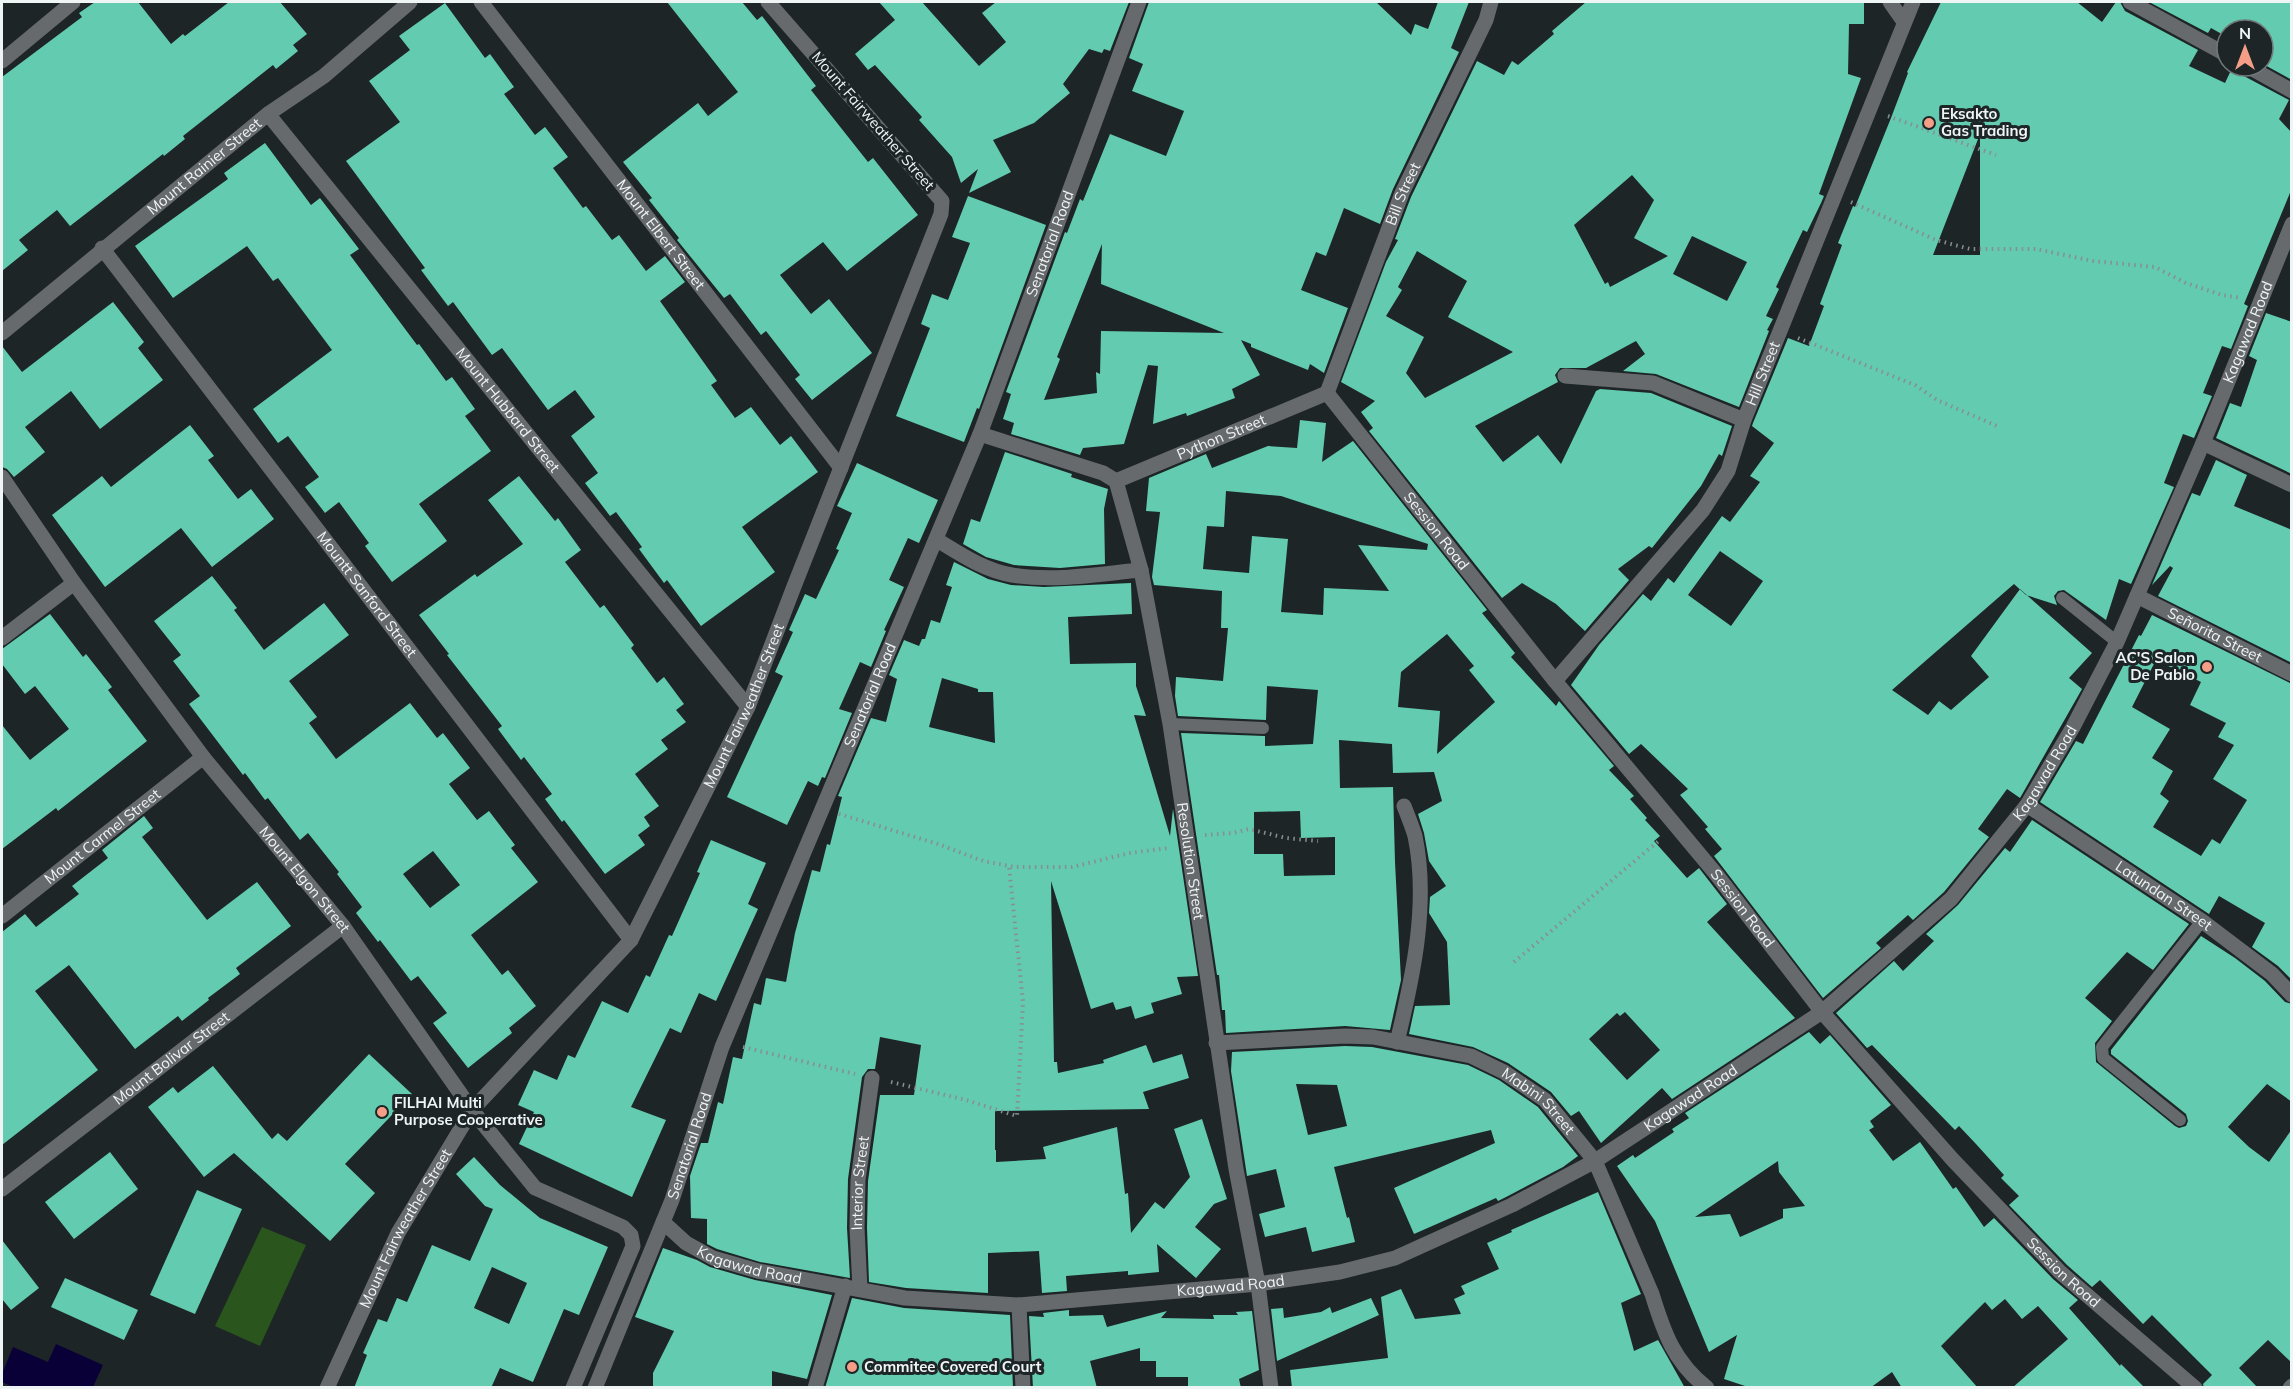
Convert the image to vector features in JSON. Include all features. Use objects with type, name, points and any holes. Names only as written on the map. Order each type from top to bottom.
[{"type":"street","points":[[2,61],[73,2]]},
{"type":"street","name":"Mount Rainier Street","points":[[2,333],[102,248],[268,114],[324,76],[410,2]]},
{"type":"street","name":"Mount Elbert Street","points":[[481,2],[841,468]]},
{"type":"street","name":"Mount Fairweather Street","points":[[327,1388],[398,1233],[472,1110],[631,940],[748,707],[941,214],[942,201],[768,2]]},
{"type":"street","name":"Senatorial Road","points":[[595,1388],[651,1246],[663,1222],[725,1041],[980,434],[1139,2]]},
{"type":"street","name":"Bill Street","points":[[1327,393],[1402,193],[1486,20],[1491,2]]},
{"type":"street","points":[[1890,2],[1904,22]]},
{"type":"street","name":"Hill Street","points":[[1555,681],[1703,510],[1728,471],[1744,420],[1913,2]]},
{"type":"street","points":[[2130,2],[2215,48]]},
{"type":"street","points":[[2269,78],[2292,91]]},
{"type":"street","name":"Mount Hubbard Street","points":[[268,114],[748,707]]},
{"type":"street","name":"Kagawad Road","points":[[663,1222],[686,1244],[713,1258],[758,1271],[905,1298],[1019,1305],[1258,1284],[1340,1272],[1395,1258],[1512,1205],[1595,1161],[1822,1012],[1951,899],[2026,805],[2073,727],[2117,642],[2203,443],[2292,224]]},
{"type":"street","name":"Mountt Sanford Street","points":[[102,248],[631,940]]},
{"type":"street","points":[[1565,376],[1653,383],[1744,420]]},
{"type":"street","name":"Python Street","points":[[1116,481],[1327,393]]},
{"type":"street","name":"Session Road","points":[[1327,393],[1555,681],[1716,874],[1822,1012],[1953,1160],[2060,1272],[2195,1388]]},
{"type":"street","points":[[980,434],[1103,473],[1116,481]]},
{"type":"street","points":[[2203,443],[2292,485]]},
{"type":"street","name":"Mount Elgon Street","points":[[2,477],[74,583],[203,757],[343,926],[472,1110],[535,1188],[623,1227],[631,1235],[633,1246],[573,1388]]},
{"type":"street","name":"Resolution Street","points":[[1116,481],[1141,570],[1170,724],[1216,1043],[1236,1169],[1258,1284],[1271,1388]]},
{"type":"street","points":[[937,540],[975,562],[1011,575],[1064,578],[1141,570]]},
{"type":"street","points":[[2,638],[74,583]]},
{"type":"street","name":"Señorita Street","points":[[2137,596],[2292,674]]},
{"type":"street","name":"Mount Carmel Street","points":[[2,916],[203,757]]},
{"type":"street","name":"Latundan Street","points":[[2026,805],[2202,921],[2272,974],[2292,995]]},
{"type":"street","points":[[1397,1042],[1408,996],[1418,923],[1419,875],[1414,836],[1404,806]]},
{"type":"street","name":"Mount Bolivar Street","points":[[2,1189],[343,926]]},
{"type":"street","name":"Mabini Street","points":[[1216,1043],[1345,1036],[1373,1037],[1471,1056],[1504,1072],[1545,1100],[1595,1161],[1677,1358],[1707,1388]]},
{"type":"street","name":"Interior Street","points":[[861,1289],[857,1228],[858,1179],[872,1078]]},
{"type":"street","points":[[815,1388],[845,1286]]},
{"type":"street","points":[[1019,1305],[1023,1388]]},
{"type":"lane","points":[[2062,598],[2117,642]]},
{"type":"lane","points":[[1170,724],[1263,728]]},
{"type":"lane","points":[[2180,1120],[2103,1058],[2101,1052],[2102,1047],[2202,921]]},
{"type":"path","points":[[1871,110],[1996,155]]},
{"type":"path","points":[[1836,196],[1936,240],[1970,249],[2036,249],[2093,261],[2155,267],[2186,284],[2222,295],[2259,302]]},
{"type":"path","points":[[1780,331],[1915,385],[1937,400],[1997,426]]},
{"type":"path","points":[[823,810],[938,844],[983,861],[1009,866],[1072,867],[1249,829],[1286,838],[1318,841]]},
{"type":"path","points":[[1514,962],[1676,827]]},
{"type":"path","points":[[725,1041],[761,1053],[966,1100],[1017,1116],[1023,1002],[1009,866]]},
{"type":"green space","points":[[262,1227],[306,1245],[260,1346],[215,1326]]},
{"type":"shaded area","points":[[56,1344],[103,1365],[93,1387],[13,1387],[2,1382],[2,1374],[13,1347],[48,1362]]},
{"type":"building","points":[[95,2],[138,2],[171,44],[229,2],[280,2],[307,34],[293,45],[298,51],[276,69],[273,65],[183,136],[185,139],[164,156],[163,154],[70,226],[57,210],[19,240],[28,250],[2,271],[2,77],[82,17],[79,13]]},
{"type":"building","points":[[667,2],[742,2],[757,20],[762,16],[816,86],[811,90],[868,162],[873,158],[918,215],[847,271],[823,242],[780,275],[811,314],[829,299],[872,353],[812,400],[795,379],[800,375],[766,331],[761,335],[730,294],[724,298],[677,240],[679,238],[649,200],[652,198],[623,162],[698,103],[708,116],[738,92]]},
{"type":"building","points":[[879,2],[922,2],[979,66],[1006,42],[982,13],[996,2],[1129,2],[1110,51],[1104,49],[1102,53],[1089,49],[1063,84],[1070,93],[1034,123],[993,140],[1011,172],[969,193],[978,169],[961,183],[952,157],[919,120],[922,117],[875,65],[868,70],[855,54],[895,20]]},
{"type":"building","points":[[1149,2],[1376,2],[1411,35],[1415,24],[1428,29],[1438,2],[1469,2],[1451,48],[1459,52],[1393,189],[1380,224],[1344,208],[1326,256],[1316,252],[1301,290],[1348,308],[1324,373],[1310,364],[1308,370],[1251,347],[1251,344],[1241,340],[1260,375],[1232,389],[1235,398],[1187,416],[1186,413],[1153,424],[1158,366],[1148,365],[1124,444],[1083,448],[1080,455],[1011,434],[1014,423],[1003,419],[1011,394],[1006,392],[1065,232],[1067,233],[1080,199],[1083,201],[1110,134],[1166,156],[1184,111],[1132,91],[1143,64],[1129,58]],"holes":[[[1102,244],[1101,284],[1224,333],[1101,331],[1100,374],[1096,372],[1097,393],[1044,400],[1060,359],[1057,357]]]},
{"type":"building","points":[[1586,2],[1864,2],[1864,24],[1849,24],[1848,74],[1861,78],[1819,194],[1824,196],[1807,232],[1803,230],[1776,287],[1779,289],[1766,316],[1773,319],[1739,407],[1656,374],[1623,371],[1645,354],[1636,341],[1586,368],[1560,368],[1555,375],[1558,382],[1475,426],[1503,462],[1538,435],[1561,464],[1596,391],[1600,389],[1651,393],[1732,426],[1722,456],[1719,454],[1701,486],[1652,548],[1649,546],[1618,569],[1629,580],[1585,631],[1556,604],[1522,583],[1502,598],[1369,431],[1373,428],[1361,412],[1375,401],[1341,382],[1386,262],[1398,240],[1395,239],[1411,197],[1477,61],[1504,75],[1512,61],[1518,65],[1554,34],[1552,31]],"holes":[[[1632,175],[1654,200],[1634,238],[1668,256],[1610,287],[1608,282],[1605,284],[1574,225]],[[1692,236],[1747,262],[1727,301],[1673,274]],[[1417,251],[1467,281],[1448,317],[1513,352],[1425,398],[1406,373],[1424,337],[1386,316],[1402,290],[1398,287]]]},
{"type":"building","points":[[1941,2],[2077,2],[2102,22],[2116,2],[2120,2],[2125,11],[2198,50],[2189,66],[2225,83],[2227,78],[2248,78],[2289,100],[2279,119],[2292,133],[2292,188],[2244,304],[2248,306],[2231,349],[2222,346],[2203,393],[2212,396],[2194,438],[2183,434],[2164,483],[2174,487],[2131,584],[2119,579],[2106,620],[2064,590],[2058,591],[2054,596],[2057,605],[2027,595],[2092,653],[2069,678],[2082,689],[2020,798],[2007,789],[1978,829],[1989,837],[1944,892],[1913,920],[1908,915],[1876,943],[1881,948],[1823,998],[1714,856],[1722,849],[1705,829],[1708,827],[1680,795],[1688,789],[1641,744],[1629,754],[1571,685],[1599,645],[1643,594],[1651,601],[1668,578],[1674,583],[1722,516],[1730,522],[1760,482],[1750,476],[1774,443],[1752,426],[1753,423],[1788,338],[1809,346],[1824,306],[1820,304],[1842,245],[1838,243],[1853,206],[1855,207],[1908,73]],"holes":[[[1980,134],[1980,255],[1933,255]],[[1720,551],[1763,581],[1731,626],[1688,595]],[[2014,584],[2020,589],[1971,656],[1989,677],[1951,710],[1939,701],[1928,715],[1892,690]]]},
{"type":"building","points":[[2149,2],[2292,2],[2292,80],[2275,71],[2275,18],[2215,18],[2215,30],[2211,28],[2208,33]]},
{"type":"building","points":[[445,3],[485,58],[490,54],[514,87],[504,94],[535,135],[545,127],[568,157],[553,168],[583,208],[586,206],[612,240],[619,235],[646,271],[665,256],[685,282],[660,301],[717,381],[711,385],[735,418],[751,407],[780,445],[791,436],[818,472],[742,527],[775,572],[701,626],[667,580],[664,583],[639,549],[642,547],[616,512],[610,516],[585,483],[598,473],[571,436],[595,417],[575,390],[548,410],[502,348],[492,355],[453,302],[448,306],[421,270],[425,268],[346,161],[400,122],[369,81],[410,50],[399,36]]},
{"type":"building","points":[[265,143],[311,205],[320,198],[359,249],[350,255],[446,381],[452,377],[475,409],[465,416],[491,451],[419,504],[447,541],[392,582],[365,546],[369,543],[339,502],[325,513],[305,487],[319,477],[288,436],[278,443],[253,409],[332,350],[278,278],[273,281],[247,246],[173,298],[135,246],[228,179],[224,173]]},
{"type":"building","points":[[968,196],[1046,225],[979,409],[977,408],[964,442],[896,416],[930,328],[921,324],[932,294],[948,300],[970,243],[952,237]]},
{"type":"building","points":[[113,302],[144,342],[138,348],[163,380],[100,429],[71,391],[25,427],[45,452],[14,477],[2,467],[2,346],[22,372]]},
{"type":"building","points":[[2266,313],[2292,322],[2292,474],[2216,438],[2230,403],[2241,407],[2257,360],[2249,356]]},
{"type":"building","points":[[1300,420],[1326,423],[1322,462],[1353,441],[1487,610],[1482,613],[1515,653],[1511,657],[1556,706],[1559,701],[1614,766],[1609,770],[1634,796],[1630,799],[1660,836],[1654,841],[1687,878],[1699,868],[1727,904],[1707,922],[1795,1018],[1672,1099],[1662,1088],[1601,1143],[1579,1111],[1571,1116],[1551,1092],[1508,1063],[1473,1047],[1409,1034],[1415,1006],[1450,1005],[1447,942],[1429,913],[1430,897],[1446,886],[1429,861],[1418,814],[1442,801],[1434,772],[1393,773],[1392,744],[1339,740],[1340,788],[1393,787],[1401,980],[1390,1030],[1345,1026],[1226,1033],[1225,1010],[1222,1010],[1219,975],[1217,975],[1181,733],[1265,736],[1265,746],[1313,744],[1318,690],[1267,686],[1266,720],[1178,716],[1175,696],[1176,677],[1223,681],[1228,628],[1221,628],[1222,591],[1154,585],[1152,577],[1160,512],[1146,511],[1149,478],[1206,454],[1212,468],[1268,446],[1297,448]],"holes":[[[1226,491],[1281,496],[1428,544],[1427,550],[1358,545],[1389,591],[1324,588],[1323,615],[1281,612],[1288,539],[1252,536],[1249,573],[1203,569],[1207,526],[1224,527]],[[1447,634],[1474,666],[1469,670],[1495,702],[1437,754],[1440,711],[1398,707],[1401,672]],[[1300,811],[1301,838],[1335,837],[1335,875],[1284,876],[1283,854],[1254,854],[1254,812]],[[1625,1012],[1660,1050],[1627,1080],[1589,1039],[1617,1013],[1620,1016]]]},
{"type":"building","points":[[190,425],[214,456],[208,460],[238,499],[251,489],[274,519],[212,567],[181,528],[105,587],[52,515],[102,476],[111,487]]},
{"type":"building","points":[[1005,452],[1072,474],[1071,477],[1108,489],[1104,509],[1105,564],[1060,568],[1014,565],[986,557],[963,544],[971,519],[980,522]]},
{"type":"building","points":[[2216,460],[2247,475],[2234,506],[2292,530],[2292,663],[2158,596],[2173,568],[2170,566],[2152,585],[2192,493],[2200,496]]},
{"type":"building","points":[[857,463],[938,500],[919,543],[908,538],[889,580],[904,587],[884,630],[886,631],[871,667],[860,662],[839,709],[852,713],[825,778],[822,777],[818,786],[808,781],[787,825],[727,797],[783,676],[775,672],[793,632],[789,630],[805,594],[816,599],[839,550],[836,549],[852,513],[837,506]]},
{"type":"building","points":[[519,476],[555,521],[558,518],[581,550],[565,562],[600,608],[604,605],[634,645],[631,648],[657,683],[664,677],[684,704],[676,710],[686,722],[661,740],[668,749],[635,774],[659,806],[644,817],[650,826],[638,835],[645,845],[605,874],[545,799],[552,794],[524,757],[521,760],[498,729],[502,726],[419,615],[475,574],[477,577],[523,544],[488,500]]},
{"type":"building","points":[[954,562],[988,579],[1011,585],[1044,587],[1131,583],[1132,614],[1068,617],[1070,664],[1136,663],[1136,686],[1146,716],[1134,715],[1170,836],[1173,809],[1198,976],[1177,977],[1182,994],[1151,1003],[1154,1013],[1135,1019],[1131,1006],[1116,1010],[1113,1002],[1091,1009],[1051,881],[1054,1062],[1057,1062],[1058,1073],[1104,1063],[1103,1060],[1146,1045],[1153,1063],[1182,1054],[1189,1078],[1143,1092],[1149,1109],[995,1111],[996,1162],[1046,1159],[1043,1147],[1117,1127],[1125,1194],[1128,1193],[1131,1233],[1155,1202],[1164,1209],[1190,1177],[1174,1129],[1202,1119],[1227,1199],[1214,1204],[1195,1227],[1221,1249],[1196,1278],[1157,1244],[1159,1272],[1128,1275],[1128,1271],[1066,1276],[1067,1291],[1042,1293],[1039,1251],[988,1253],[988,1293],[906,1288],[869,1282],[868,1181],[880,1095],[914,1095],[921,1045],[880,1037],[875,1069],[868,1069],[862,1077],[848,1179],[847,1228],[850,1278],[760,1262],[717,1249],[707,1244],[707,1219],[691,1218],[690,1176],[701,1143],[708,1143],[718,1102],[723,1104],[733,1057],[742,1059],[754,1003],[761,1005],[766,978],[786,982],[795,933],[812,870],[820,872],[827,844],[830,845],[842,797],[838,796],[871,718],[886,722],[897,679],[889,675],[904,640],[919,646],[922,639],[925,639],[931,620],[940,623],[952,587],[946,585]],"holes":[[[942,678],[978,689],[978,692],[993,692],[995,743],[929,727]]]},
{"type":"building","points":[[212,576],[237,608],[234,610],[264,650],[324,603],[349,635],[289,681],[317,717],[309,723],[336,759],[410,703],[437,738],[443,733],[470,768],[449,784],[477,820],[489,811],[515,845],[511,848],[538,882],[471,935],[502,975],[508,970],[536,1006],[509,1028],[512,1033],[468,1068],[433,1023],[447,1013],[418,976],[411,981],[380,940],[378,942],[356,913],[362,907],[337,874],[339,872],[308,833],[300,840],[268,798],[265,800],[245,773],[243,775],[189,704],[200,696],[173,661],[181,655],[154,621]],"holes":[[[433,851],[460,885],[430,908],[403,874]]]},
{"type":"building","points":[[50,614],[83,657],[86,654],[112,687],[108,690],[147,741],[58,811],[56,808],[2,849],[2,725],[30,760],[69,729],[35,686],[25,694],[2,664],[2,649]]},
{"type":"building","points":[[2152,615],[2292,684],[2292,980],[2278,966],[2252,947],[2265,923],[2219,896],[2209,914],[2040,802],[2076,741],[2083,744],[2139,635],[2141,636]],"holes":[[[2156,660],[2201,682],[2190,705],[2226,723],[2218,737],[2234,745],[2213,779],[2247,800],[2220,844],[2212,839],[2201,856],[2153,827],[2169,801],[2160,794],[2173,771],[2152,758],[2170,729],[2132,707]]]},
{"type":"building","points":[[144,816],[153,828],[142,837],[207,920],[257,882],[291,926],[236,968],[240,974],[208,998],[209,1000],[182,1021],[178,1016],[135,1049],[69,965],[35,991],[98,1070],[2,1145],[2,932],[25,914],[36,927],[79,894],[72,886],[108,858],[102,850]]},
{"type":"building","points":[[2032,820],[2189,924],[2153,970],[2127,952],[2085,998],[2112,1021],[2095,1043],[2096,1062],[2175,1126],[2179,1128],[2186,1126],[2188,1121],[2186,1114],[2111,1054],[2111,1050],[2201,936],[2235,958],[2265,981],[2285,1002],[2292,1004],[2292,1102],[2267,1084],[2228,1127],[2269,1162],[2292,1129],[2292,1363],[2268,1340],[2239,1368],[2258,1388],[2204,1388],[2203,1384],[2212,1375],[2152,1315],[2143,1324],[2100,1280],[2092,1287],[2067,1265],[2009,1205],[2019,1196],[2001,1178],[2004,1175],[1976,1144],[1959,1126],[1955,1130],[1872,1045],[1867,1048],[1836,1013],[1894,961],[1903,971],[1934,941],[1926,934],[1958,905],[2005,848],[2010,852]]},
{"type":"building","points":[[711,840],[766,863],[748,904],[758,909],[716,1001],[699,993],[681,1033],[670,1028],[631,1107],[666,1120],[632,1197],[519,1144],[534,1112],[518,1105],[534,1070],[557,1080],[568,1055],[575,1058],[602,1001],[628,1013],[646,975],[650,977],[669,935],[672,936],[700,873],[697,872]]},
{"type":"building","points":[[1809,1032],[1820,1044],[1830,1035],[1891,1105],[1870,1121],[1874,1127],[1869,1130],[1893,1161],[1920,1142],[1953,1189],[1956,1187],[1984,1227],[1994,1218],[2053,1279],[2078,1300],[2069,1308],[2120,1366],[2121,1364],[2145,1388],[2012,1388],[2068,1339],[2038,1306],[2022,1319],[2005,1299],[1992,1310],[1985,1302],[1941,1346],[1978,1388],[1902,1388],[1892,1372],[1870,1388],[1751,1388],[1724,1379],[1737,1335],[1709,1352],[1655,1221],[1617,1166],[1633,1155],[1635,1158],[1674,1132],[1672,1129],[1689,1118],[1685,1113]],"holes":[[[1778,1161],[1779,1172],[1805,1206],[1783,1209],[1783,1218],[1740,1237],[1730,1214],[1695,1217]]]},
{"type":"building","points":[[1345,1046],[1372,1047],[1468,1065],[1499,1080],[1538,1107],[1578,1156],[1563,1167],[1498,1201],[1496,1198],[1414,1234],[1394,1188],[1495,1143],[1491,1130],[1334,1167],[1355,1242],[1312,1252],[1306,1227],[1265,1237],[1259,1214],[1285,1207],[1276,1169],[1247,1176],[1231,1071],[1232,1052]],"holes":[[[1296,1084],[1337,1085],[1347,1126],[1308,1135]]]},
{"type":"building","points":[[369,1054],[412,1094],[345,1164],[375,1193],[330,1241],[234,1153],[204,1177],[148,1107],[173,1087],[178,1093],[213,1066],[272,1139],[278,1133],[287,1141]]},
{"type":"building","points":[[110,1152],[138,1189],[74,1239],[45,1202]]},
{"type":"building","points":[[474,1157],[500,1185],[540,1218],[608,1247],[579,1315],[564,1309],[533,1382],[500,1368],[491,1388],[354,1388],[367,1355],[363,1353],[378,1319],[387,1322],[397,1298],[407,1302],[432,1245],[470,1261],[493,1209],[485,1206],[456,1174]],"holes":[[[492,1267],[527,1283],[509,1324],[474,1308]]]},
{"type":"building","points":[[197,1190],[242,1209],[195,1314],[150,1295]]},
{"type":"building","points":[[1598,1192],[1641,1294],[1621,1303],[1634,1351],[1658,1340],[1685,1388],[1292,1388],[1290,1370],[1388,1358],[1381,1297],[1401,1289],[1415,1319],[1461,1314],[1454,1299],[1465,1294],[1461,1286],[1499,1269],[1487,1243]]},
{"type":"building","points":[[2,1240],[39,1288],[11,1310],[2,1299]]},
{"type":"building","points":[[663,1248],[710,1267],[755,1280],[832,1295],[807,1379],[772,1371],[772,1388],[653,1388],[653,1373],[674,1331],[635,1317]]},
{"type":"building","points":[[65,1278],[138,1310],[124,1340],[51,1307]]},
{"type":"building","points":[[852,1298],[904,1308],[1010,1315],[1013,1388],[825,1388]]},
{"type":"building","points":[[1371,1298],[1379,1315],[1277,1361],[1271,1309],[1283,1308],[1284,1318],[1321,1312],[1330,1307],[1332,1313]]},
{"type":"building","points":[[1069,1310],[1069,1316],[1103,1315],[1107,1327],[1167,1311],[1161,1318],[1214,1319],[1213,1315],[1238,1315],[1236,1312],[1252,1311],[1259,1370],[1239,1379],[1241,1388],[1188,1388],[1188,1377],[1156,1377],[1156,1361],[1140,1361],[1140,1348],[1090,1361],[1097,1388],[1033,1388],[1029,1316],[1044,1317],[1043,1313]]},
{"type":"place","name":"Eksakto Gas Trading","points":[[1929,123]]},
{"type":"place","name":"AC'S Salon De Pablo","points":[[2207,667]]},
{"type":"place","name":"FILHAI Multi Purpose Cooperative","points":[[382,1112]]},
{"type":"place","name":"Commitee Covered Court","points":[[852,1367]]}]
